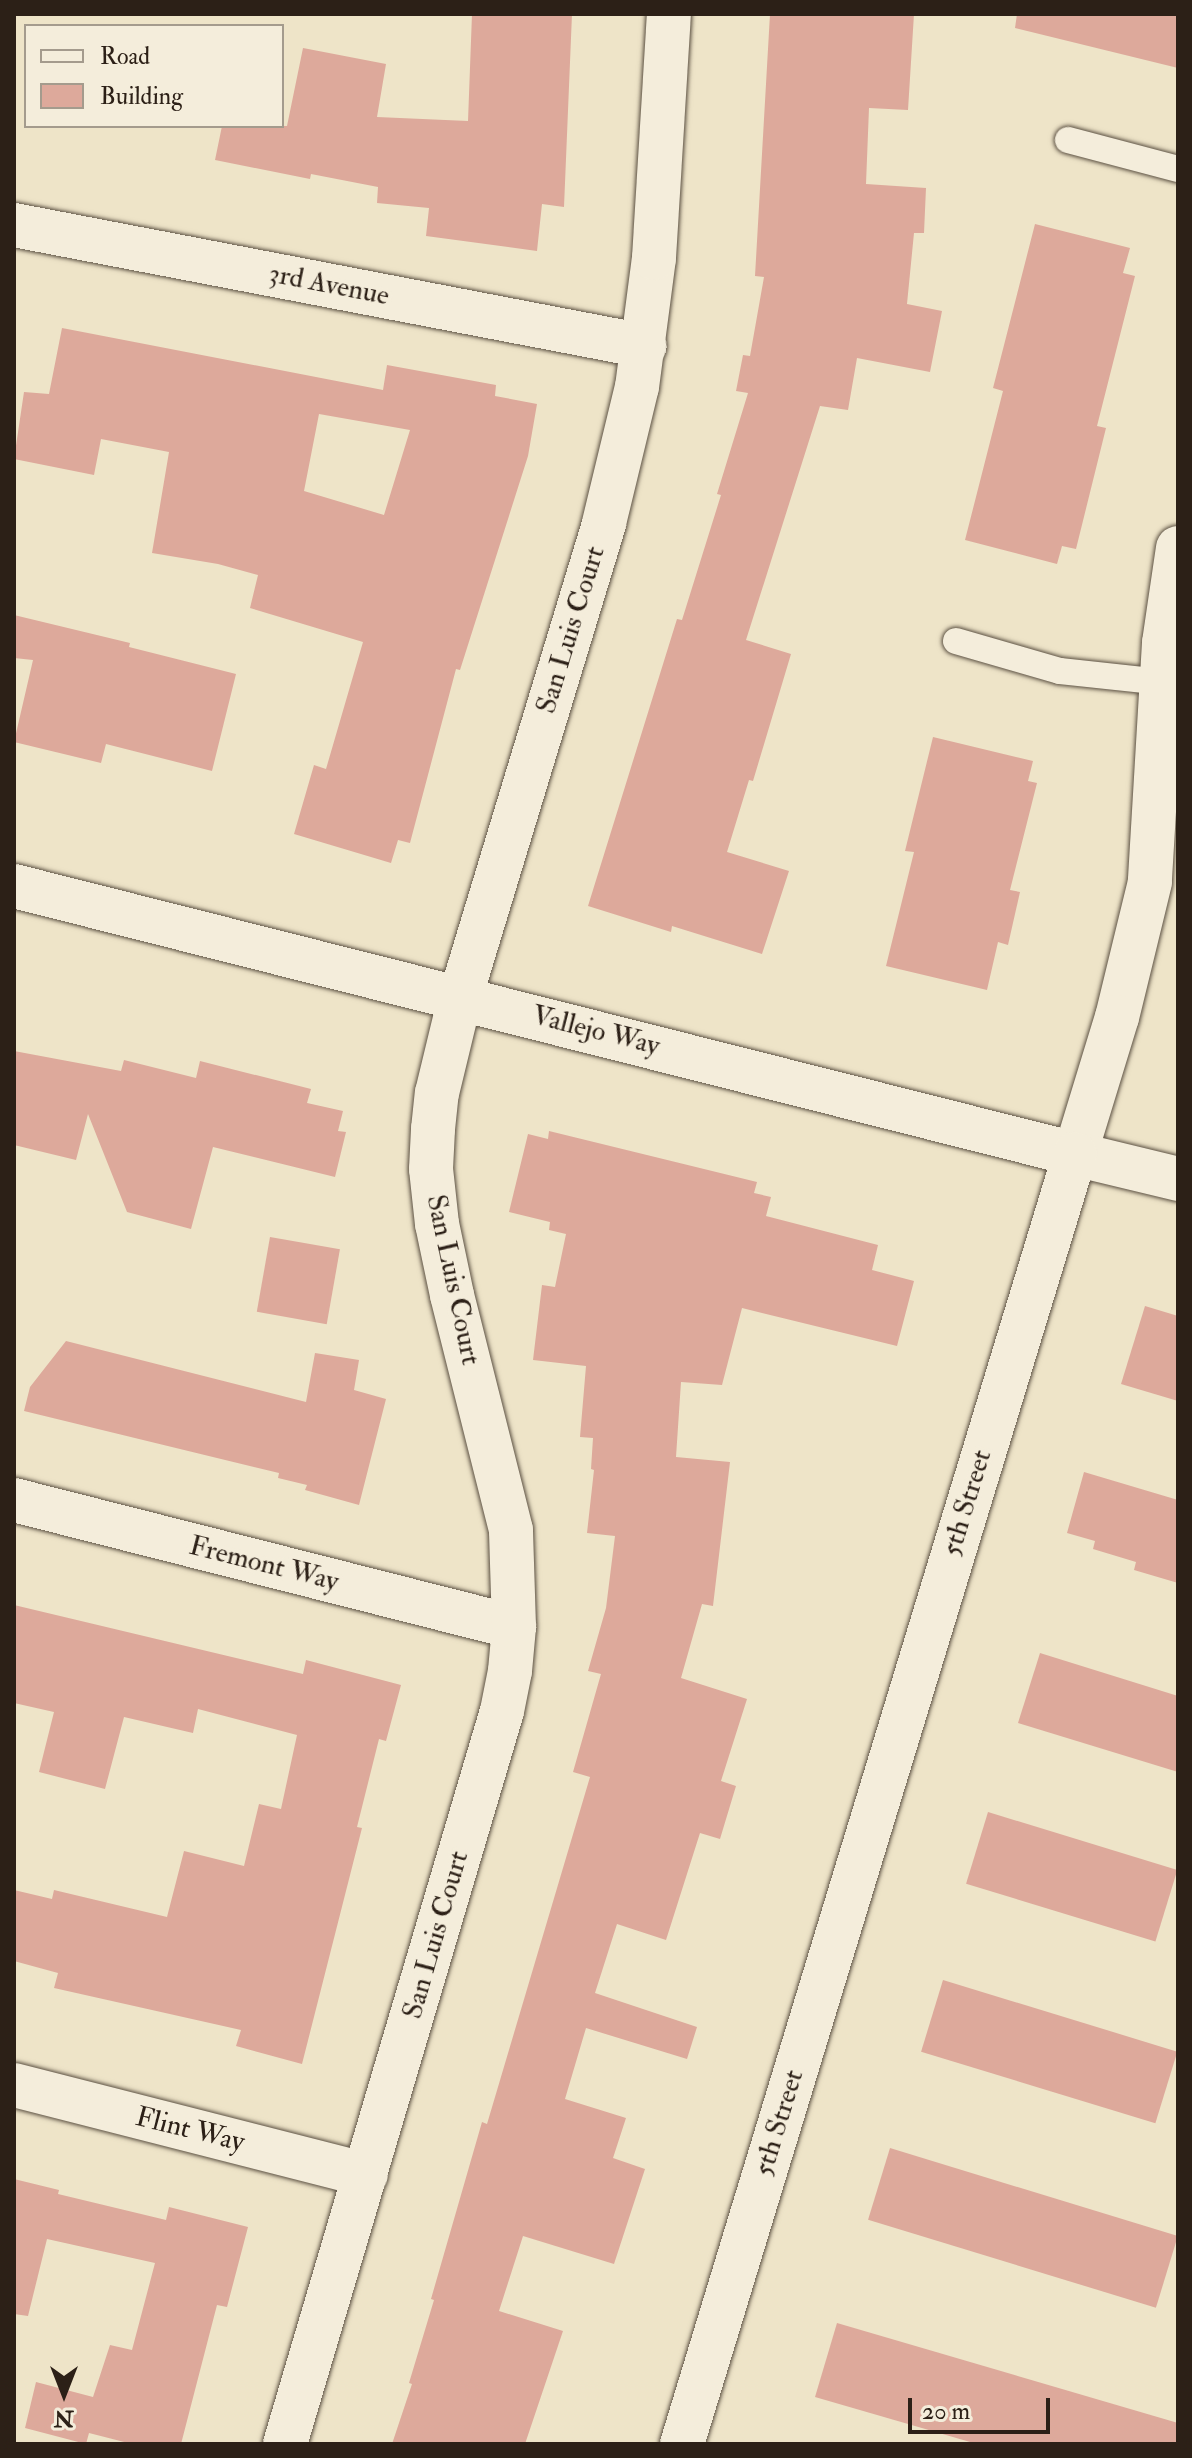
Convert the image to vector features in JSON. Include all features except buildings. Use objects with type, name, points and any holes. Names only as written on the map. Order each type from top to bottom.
[{"type":"street","name":"San Luis Court","points":[[285,2444],[502,1711],[514,1627],[511,1530],[452,1295],[431,1169],[437,1093],[460,998],[625,445],[644,346],[654,258],[669,14]]},
{"type":"street","name":"3rd Avenue","points":[[14,225],[644,346]]},
{"type":"street","name":"5th Street","points":[[682,2444],[1117,1017],[1150,882],[1169,598],[1178,548]]},
{"type":"street","name":"Vallejo Way","points":[[14,886],[1178,1179]]},
{"type":"street","name":"Fremont Way","points":[[14,1500],[514,1627]]},
{"type":"street","name":"Flint Way","points":[[14,2085],[366,2175]]},
{"type":"lane","points":[[1068,140],[1178,169]]},
{"type":"lane","points":[[956,641],[1060,671],[1163,682]]}]
